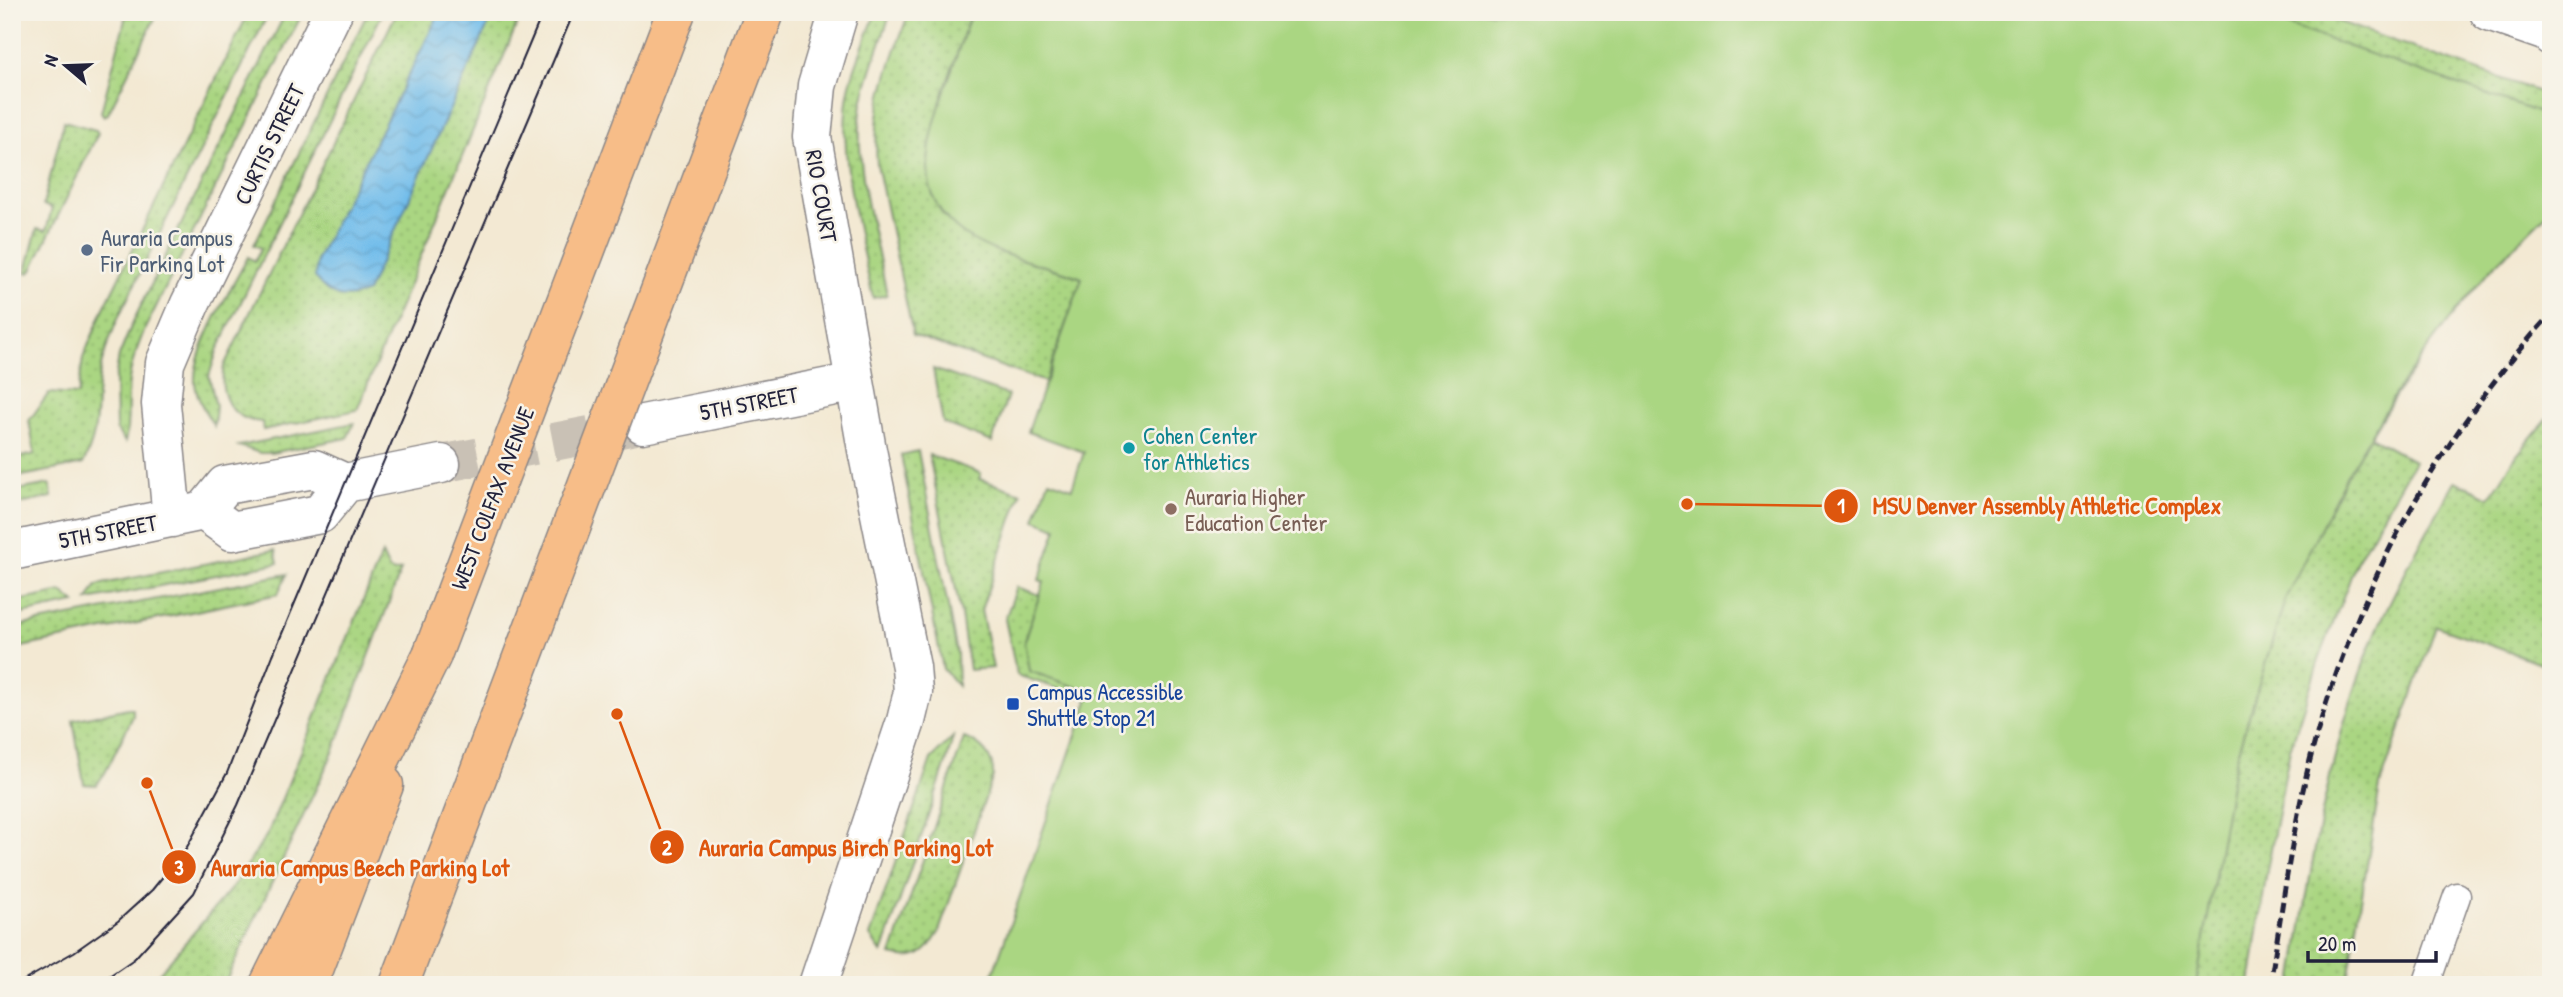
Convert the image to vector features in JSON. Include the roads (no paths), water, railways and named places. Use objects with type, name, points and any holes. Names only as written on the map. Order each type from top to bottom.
[{"type":"main road","name":"WEST COLFAX AVENUE","points":[[309,985],[676,12]]},
{"type":"main road","points":[[399,985],[765,12]]},
{"type":"main road","points":[[269,985],[432,655]]},
{"type":"street","name":"CURTIS STREET","points":[[188,515],[161,404],[165,363],[190,304],[333,12]]},
{"type":"street","name":"RIO COURT","points":[[839,12],[817,86],[812,137],[855,382]]},
{"type":"street","points":[[2489,12],[2549,34]]},
{"type":"street","points":[[818,985],[898,747],[913,692],[911,667],[855,382]]},
{"type":"street","name":"5TH STREET","points":[[643,424],[855,382]]},
{"type":"street","points":[[188,515],[232,531],[320,514],[345,483],[441,464]]},
{"type":"street","name":"5TH STREET","points":[[12,551],[188,515]]},
{"type":"lane","points":[[2426,985],[2457,896]]},
{"type":"water","points":[[440,12],[494,12],[367,292],[338,296],[326,289],[315,277],[317,259]]},
{"type":"tunnel","points":[[441,464],[635,426]]},
{"type":"tram line","points":[[16,985],[74,952],[118,921],[152,890],[187,847],[227,773],[273,655],[543,12]]},
{"type":"tram line","points":[[96,985],[134,959],[194,893],[238,805],[574,12]]},
{"type":"railway","points":[[2270,985],[2304,785],[2321,720],[2361,609],[2386,556],[2444,453],[2513,358],[2551,314]]},
{"type":"place","name":"Auraria Campus Fir Parking Lot","points":[[87,250]]},
{"type":"place","name":"Cohen Center for Athletics","points":[[1129,448]]},
{"type":"place","name":"MSU Denver Assembly Athletic Complex","points":[[1687,504]]},
{"type":"place","name":"Auraria Higher Education Center","points":[[1171,509]]},
{"type":"place","name":"Campus Accessible Shuttle Stop 21","points":[[1013,704]]},
{"type":"place","name":"Auraria Campus Birch Parking Lot","points":[[617,714]]},
{"type":"place","name":"Auraria Campus Beech Parking Lot","points":[[147,783]]}]
